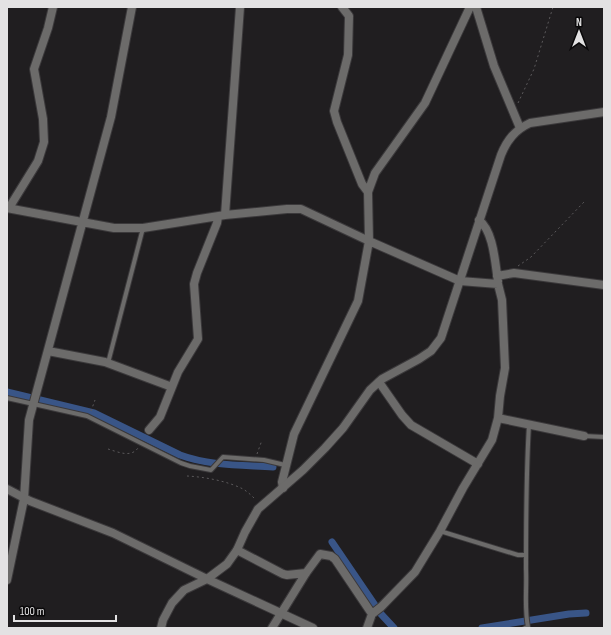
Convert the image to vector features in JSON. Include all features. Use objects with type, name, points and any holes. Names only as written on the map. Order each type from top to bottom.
[{"type":"street","points":[[53,7],[48,28],[34,70],[43,119],[44,142],[36,165],[8,208],[114,228],[143,228],[222,216],[287,209],[301,209],[460,281],[498,280],[506,274],[514,273],[604,285]]},
{"type":"street","points":[[7,580],[24,499],[28,431],[33,403],[111,117],[132,7]]},
{"type":"street","points":[[149,430],[160,417],[181,367],[198,339],[194,284],[217,223],[222,216],[240,7]]},
{"type":"street","points":[[342,7],[349,16],[348,55],[334,111],[362,184],[368,192]]},
{"type":"street","points":[[283,488],[282,482],[285,465],[294,434],[358,301],[369,241],[368,192],[375,173],[426,104],[470,7]]},
{"type":"street","points":[[476,7],[494,66],[520,128]]},
{"type":"street","points":[[161,628],[163,620],[172,603],[184,590],[207,580],[227,564],[237,550],[253,518],[262,506],[325,448],[343,428],[370,390],[379,382],[431,351],[441,338],[500,155],[506,143],[520,128],[530,123],[604,112]]},
{"type":"street","points":[[366,628],[376,611],[415,572],[492,440],[498,418],[505,368],[502,300],[491,241],[483,223],[479,220]]},
{"type":"street","points":[[48,351],[108,363],[172,387]]},
{"type":"street","points":[[379,382],[402,415],[411,425],[478,464]]},
{"type":"street","points":[[498,418],[584,436]]},
{"type":"street","points":[[7,489],[24,499],[113,533],[207,580],[313,628]]},
{"type":"street","points":[[237,550],[283,574],[306,573]]},
{"type":"street","points":[[272,628],[306,573],[320,554],[331,556],[335,559],[376,611]]},
{"type":"lane","points":[[108,363],[143,233],[143,228]]},
{"type":"lane","points":[[7,398],[87,416],[190,466],[209,470],[214,468],[223,457],[256,459],[285,465]]},
{"type":"lane","points":[[526,627],[527,466],[529,425]]},
{"type":"lane","points":[[584,436],[604,437]]},
{"type":"lane","points":[[440,531],[518,555],[526,555]]},
{"type":"path","points":[[513,110],[520,100],[534,70],[553,7]]},
{"type":"path","points":[[506,274],[531,257],[584,202]]},
{"type":"path","points":[[92,407],[95,400]]},
{"type":"path","points":[[256,459],[262,440]]},
{"type":"path","points":[[108,449],[120,453],[131,453],[137,451],[139,442]]},
{"type":"path","points":[[187,476],[212,479],[240,488],[247,492],[262,506]]},
{"type":"waterway","points":[[7,392],[94,413],[191,459],[214,463],[273,467]]},
{"type":"waterway","points":[[332,542],[381,614],[394,628]]},
{"type":"waterway","points":[[482,628],[569,614],[586,613]]}]
